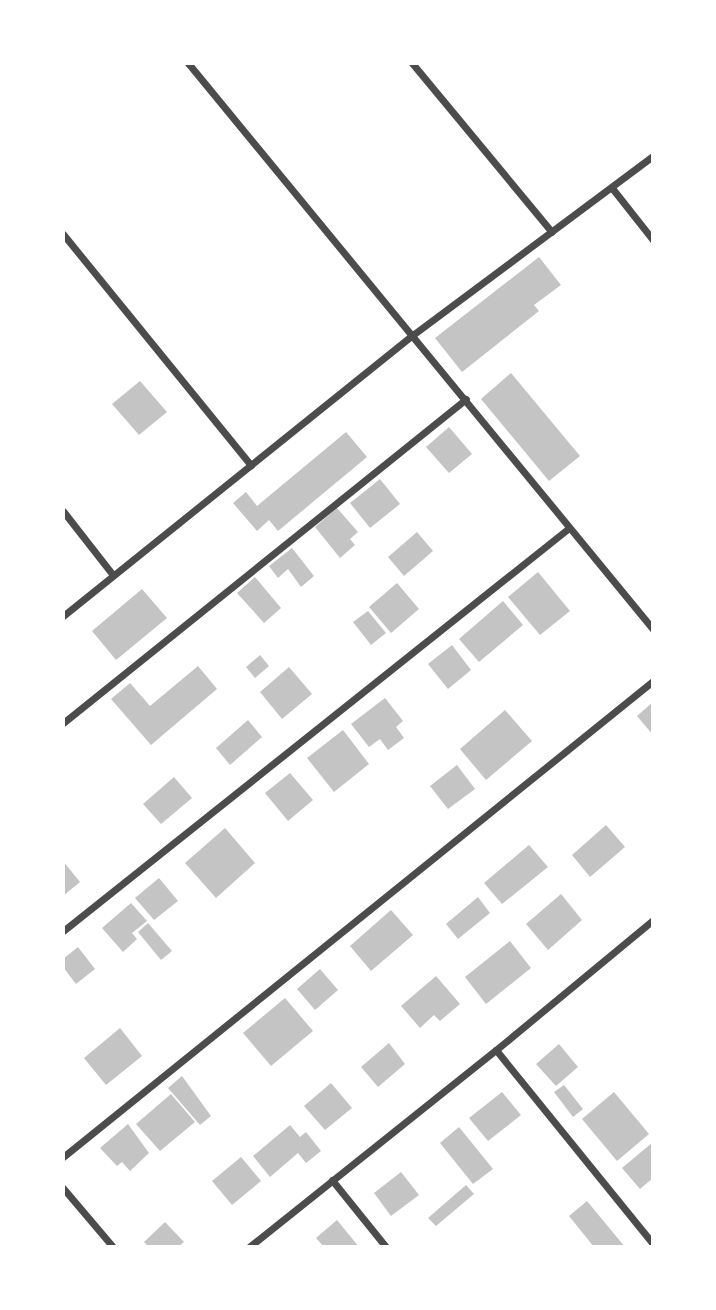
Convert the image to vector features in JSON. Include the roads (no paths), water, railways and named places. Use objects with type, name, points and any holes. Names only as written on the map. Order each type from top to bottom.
[{"type":"street","points":[[188,63],[414,334],[653,629]]},
{"type":"street","points":[[412,63],[552,232]]},
{"type":"street","points":[[63,616],[414,334],[653,156]]},
{"type":"street","points":[[612,188],[653,240]]},
{"type":"street","points":[[63,234],[251,465]]},
{"type":"street","points":[[63,723],[466,399]]},
{"type":"street","points":[[63,511],[113,575]]},
{"type":"street","points":[[63,931],[569,528]]},
{"type":"street","points":[[63,1157],[653,681]]},
{"type":"street","points":[[249,1247],[496,1050],[653,920]]},
{"type":"street","points":[[496,1050],[653,1244]]},
{"type":"street","points":[[332,1180],[386,1247]]},
{"type":"street","points":[[63,1188],[113,1247]]}]
